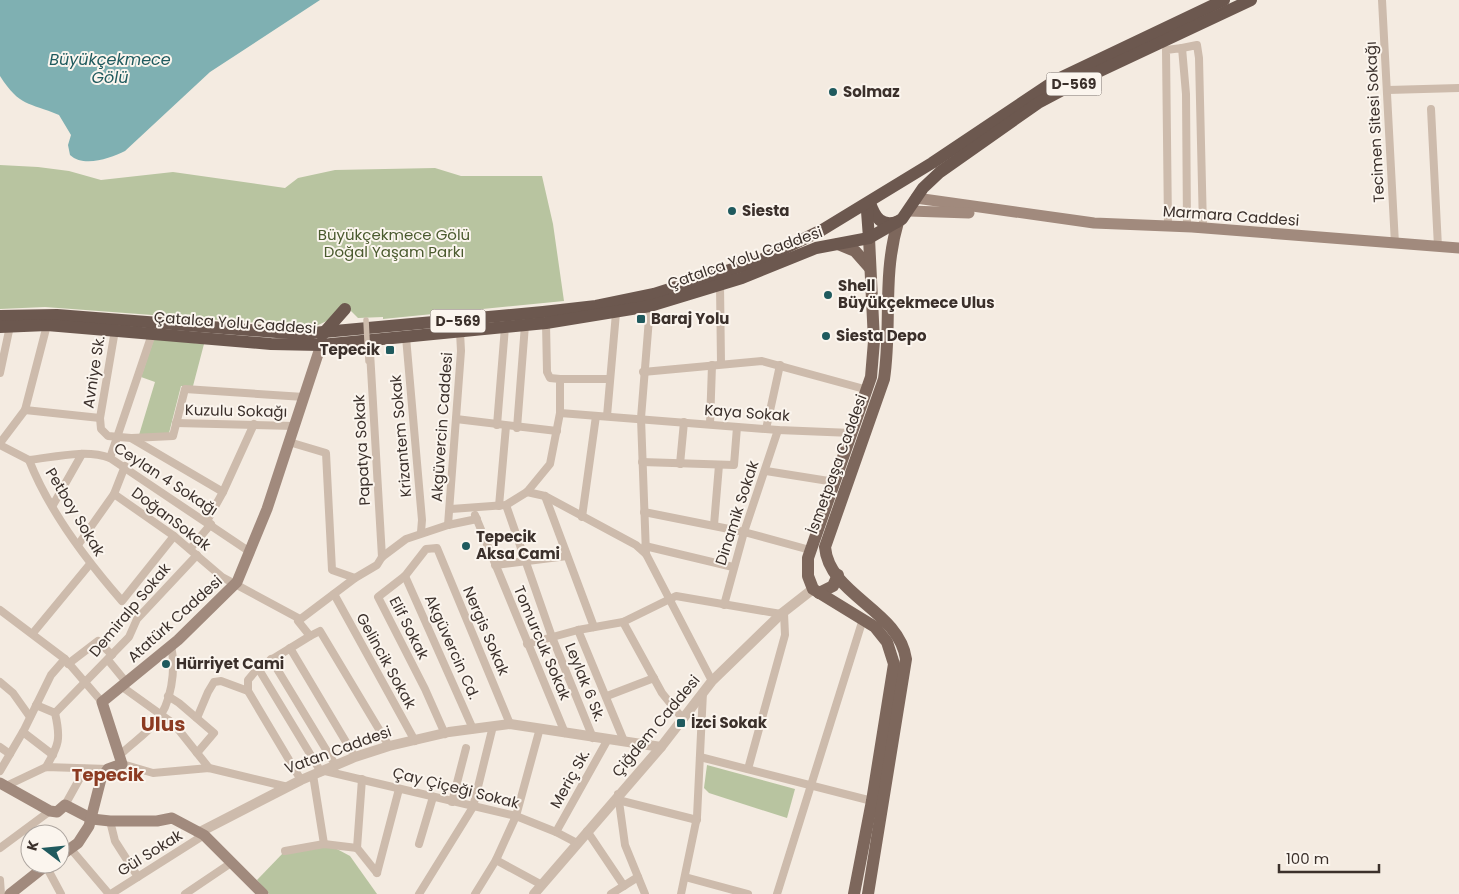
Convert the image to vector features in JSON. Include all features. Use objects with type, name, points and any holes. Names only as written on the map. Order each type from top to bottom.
[{"type":"highway","name":"Çatalca Yolu Caddesi","points":[[0,316],[57,315],[282,333],[321,339],[357,330],[567,310],[654,294],[760,260],[822,230],[870,202],[1056,80],[1224,0]]},
{"type":"highway","name":"Çatalca Yolu Caddesi","points":[[5,326],[47,326],[115,330],[271,344],[321,339],[370,340],[546,324],[650,306],[720,285],[805,252],[869,238],[898,222],[909,211],[916,198],[931,180],[940,172],[1038,103],[1087,77],[1250,0]]},
{"type":"highway","points":[[891,188],[904,190],[916,198]]},
{"type":"highway","points":[[870,202],[878,220],[884,223],[898,222]]},
{"type":"highway","points":[[869,238],[867,211],[870,202]]},
{"type":"highway","points":[[321,339],[345,309],[347,317],[357,330]]},
{"type":"main road","points":[[916,198],[1001,212]]},
{"type":"main road","points":[[909,211],[1001,212]]},
{"type":"main road","name":"Marmara Caddesi","points":[[1001,212],[1094,223],[1203,228],[1459,248]]},
{"type":"main road","name":"İsmetpaşa Caddesi","points":[[868,894],[873,825],[872,801],[893,710],[905,677],[905,648],[889,624],[850,590],[829,563],[825,554],[825,541],[868,390],[880,307],[898,222]]},
{"type":"main road","name":"İsmetpaşa Caddesi","points":[[854,894],[873,825],[893,710],[894,664],[892,651],[884,636],[863,619],[816,591],[808,571],[810,550],[835,482],[857,430],[884,379],[886,360],[880,307],[870,268],[869,238]]},
{"type":"main road","points":[[838,244],[856,251],[870,268]]},
{"type":"main road","name":"Atatürk Caddesi","points":[[102,702],[172,645],[235,585],[250,552],[289,442],[321,339]]},
{"type":"main road","points":[[808,571],[814,565],[829,563]]},
{"type":"main road","points":[[816,591],[834,586],[838,575]]},
{"type":"main road","points":[[70,848],[85,835],[92,819],[101,779],[108,769],[121,759],[102,702]]},
{"type":"main road","points":[[3,785],[50,811],[57,812],[65,805],[92,819],[157,821],[172,818],[201,834],[262,894]]},
{"type":"main road","points":[[10,894],[36,874]]},
{"type":"street","name":"Tecimen Sitesi Sokağı","points":[[1382,0],[1395,244]]},
{"type":"street","points":[[1168,226],[1166,50],[1198,45],[1203,228]]},
{"type":"street","points":[[1182,48],[1186,94],[1187,227]]},
{"type":"street","points":[[1388,90],[1459,88]]},
{"type":"street","points":[[1431,109],[1438,247]]},
{"type":"street","points":[[720,285],[721,363]]},
{"type":"street","points":[[650,306],[643,372],[641,418],[645,550],[712,681]]},
{"type":"street","points":[[607,416],[616,313]]},
{"type":"street","points":[[366,320],[368,361]]},
{"type":"street","points":[[546,324],[547,372],[550,378],[610,379]]},
{"type":"street","points":[[0,373],[5,326]]},
{"type":"street","points":[[0,444],[25,410],[47,326]]},
{"type":"street","points":[[517,428],[525,326]]},
{"type":"street","points":[[497,425],[505,327]]},
{"type":"street","name":"Avniye Sk.","points":[[100,418],[115,330]]},
{"type":"street","name":"Akgüvercin Caddesi","points":[[448,525],[451,509],[460,332]]},
{"type":"street","points":[[110,458],[152,334]]},
{"type":"street","name":"Krizantem Sokak","points":[[406,337],[422,520],[421,532]]},
{"type":"street","name":"Papatya Sokak","points":[[370,340],[382,557]]},
{"type":"street","points":[[643,372],[762,360],[868,390]]},
{"type":"street","points":[[710,424],[712,364]]},
{"type":"street","points":[[766,429],[780,366]]},
{"type":"street","points":[[451,509],[502,506],[527,492],[550,464],[560,413],[560,379]]},
{"type":"street","points":[[25,410],[100,418],[101,429],[108,436],[131,438],[173,436],[186,389],[304,397]]},
{"type":"street","name":"Kaya Sokak","points":[[560,413],[778,430],[857,430]]},
{"type":"street","points":[[582,517],[596,416]]},
{"type":"street","points":[[456,419],[517,428],[557,431]]},
{"type":"street","points":[[680,464],[684,422]]},
{"type":"street","name":"Kuzulu Sokağı","points":[[176,423],[294,426]]},
{"type":"street","name":"Demiralp Sokak","points":[[55,713],[129,637],[137,619],[193,552],[209,523],[254,424]]},
{"type":"street","points":[[502,506],[506,426]]},
{"type":"street","points":[[642,462],[734,465],[737,427]]},
{"type":"street","name":"Dinamik Sokak","points":[[724,605],[733,567],[778,430]]},
{"type":"street","points":[[131,438],[223,492]]},
{"type":"street","points":[[289,442],[326,453],[332,570],[356,578]]},
{"type":"street","name":"Petboy Sokak","points":[[0,444],[29,460],[37,479],[90,564],[122,601],[174,536]]},
{"type":"street","points":[[53,505],[82,454]]},
{"type":"street","name":"Ceylan 4 Sokağı","points":[[29,460],[82,454],[102,455],[110,458],[125,466],[250,552]]},
{"type":"street","points":[[714,525],[719,465]]},
{"type":"street","points":[[78,545],[114,494],[125,466]]},
{"type":"street","points":[[766,471],[835,482]]},
{"type":"street","points":[[527,492],[545,496],[645,550],[733,567]]},
{"type":"street","name":"DoğanSokak","points":[[114,494],[174,536],[222,577],[299,620]]},
{"type":"street","points":[[545,496],[594,627]]},
{"type":"street","name":"Leylak 6 Sk.","points":[[502,506],[526,560],[552,637],[593,738]]},
{"type":"street","name":"Tomurcuk Sokak","points":[[472,509],[565,733]]},
{"type":"street","points":[[644,512],[714,525],[810,550]]},
{"type":"street","points":[[310,636],[299,620],[377,565],[382,557],[406,539],[421,532],[477,519]]},
{"type":"street","name":"Nergis Sokak","points":[[426,549],[437,548],[510,724]]},
{"type":"street","name":"Elif Sokak","points":[[426,549],[405,576],[378,597],[425,689],[445,734]]},
{"type":"street","points":[[495,566],[526,560],[567,556]]},
{"type":"street","points":[[33,633],[90,564]]},
{"type":"street","name":"Akgüvercin Cd.","points":[[405,576],[473,729]]},
{"type":"street","name":"Çiğdem Caddesi","points":[[534,894],[576,843],[661,747],[712,681],[783,613],[816,591]]},
{"type":"street","name":"Gelincik Sokak","points":[[334,594],[415,741]]},
{"type":"street","points":[[527,644],[578,630],[623,622],[676,596],[783,613],[786,635],[748,769]]},
{"type":"street","points":[[0,610],[33,633],[67,662],[102,702]]},
{"type":"street","points":[[777,894],[863,619]]},
{"type":"street","points":[[623,622],[654,678],[683,720]]},
{"type":"street","points":[[578,630],[607,696],[624,741]]},
{"type":"street","points":[[301,780],[248,691],[248,680],[258,668],[271,659],[320,631],[389,746]]},
{"type":"street","points":[[0,771],[23,732],[51,675],[98,641],[124,684],[160,715],[174,724],[209,768]]},
{"type":"street","points":[[121,759],[155,723],[160,715],[168,696],[173,662],[172,645]]},
{"type":"street","points":[[290,648],[356,757]]},
{"type":"street","points":[[271,659],[336,766]]},
{"type":"street","points":[[258,668],[320,773],[324,844]]},
{"type":"street","points":[[607,696],[654,678]]},
{"type":"street","points":[[197,718],[214,682],[221,681],[248,691]]},
{"type":"street","points":[[0,682],[13,693],[30,717]]},
{"type":"street","points":[[682,894],[697,820],[704,690]]},
{"type":"street","points":[[168,696],[214,733],[197,753]]},
{"type":"street","points":[[36,705],[55,713],[59,739],[46,768]]},
{"type":"street","name":"Vatan Caddesi","points":[[121,759],[153,773],[209,768],[288,787],[356,757],[389,746],[445,734],[510,724],[661,747]]},
{"type":"street","points":[[419,894],[473,807],[493,726]]},
{"type":"street","points":[[475,894],[496,860],[516,816],[540,728]]},
{"type":"street","points":[[23,732],[53,755]]},
{"type":"street","name":"Meriç Sk.","points":[[556,832],[608,739]]},
{"type":"street","points":[[0,747],[10,754]]},
{"type":"street","points":[[452,802],[466,748]]},
{"type":"street","points":[[700,757],[872,801]]},
{"type":"street","points":[[3,785],[46,768],[108,769]]},
{"type":"street","points":[[65,805],[85,770]]},
{"type":"street","name":"Çay Çiçeği Sokak","points":[[320,773],[362,779],[516,816],[556,832],[576,843]]},
{"type":"street","points":[[362,779],[357,848],[378,874],[399,788]]},
{"type":"street","points":[[201,834],[288,787]]},
{"type":"street","points":[[419,844],[434,797]]},
{"type":"street","points":[[646,894],[625,845],[618,797],[697,820]]},
{"type":"street","points":[[0,848],[50,811]]},
{"type":"street","points":[[110,821],[115,841],[138,877]]},
{"type":"street","points":[[587,831],[624,886]]},
{"type":"street","name":"Gül Sokak","points":[[110,894],[201,834]]},
{"type":"street","points":[[285,850],[324,844],[357,848]]},
{"type":"street","points":[[70,848],[110,894]]},
{"type":"street","points":[[496,860],[542,885]]},
{"type":"street","points":[[185,894],[230,863]]},
{"type":"street","points":[[51,874],[61,894]]},
{"type":"street","points":[[685,877],[748,894]]},
{"type":"street","points":[[611,894],[638,878]]},
{"type":"street","points":[[0,880],[2,894]]},
{"type":"green space","name":"Büyükçekmece Gölü Doğal Yaşam Parkı","points":[[0,165],[69,171],[101,180],[173,172],[285,188],[298,178],[335,170],[435,168],[461,176],[542,176],[553,224],[564,301],[383,319],[383,317],[358,318],[350,310],[314,327],[45,307],[0,309]]},
{"type":"green space","points":[[154,339],[204,344],[193,386],[181,386],[169,433],[139,435],[155,382],[141,377]]},
{"type":"green space","points":[[707,765],[795,789],[787,818],[709,793],[704,788]]},
{"type":"green space","points":[[307,848],[335,848],[350,856],[377,894],[269,894],[257,880],[285,851]]},
{"type":"water","name":"Büyükçekmece Gölü","points":[[0,0],[320,0],[210,72],[125,151],[105,159],[83,161],[70,155],[68,145],[71,135],[59,115],[19,99],[0,76]]},
{"type":"place","name":"Solmaz","points":[[833,92]]},
{"type":"place","name":"Siesta","points":[[732,211]]},
{"type":"place","name":"Shell Büyükçekmece Ulus","points":[[828,295]]},
{"type":"place","name":"Baraj Yolu","points":[[641,319]]},
{"type":"place","name":"Siesta Depo","points":[[826,336]]},
{"type":"place","name":"Tepecik","points":[[390,350]]},
{"type":"place","name":"Tepecik Aksa Cami","points":[[466,546]]},
{"type":"place","name":"Hürriyet Cami","points":[[166,664]]},
{"type":"place","name":"İzci Sokak","points":[[681,723]]},
{"type":"district","name":"Ulus","points":[[163,724]]},
{"type":"district","name":"Tepecik","points":[[108,775]]}]
